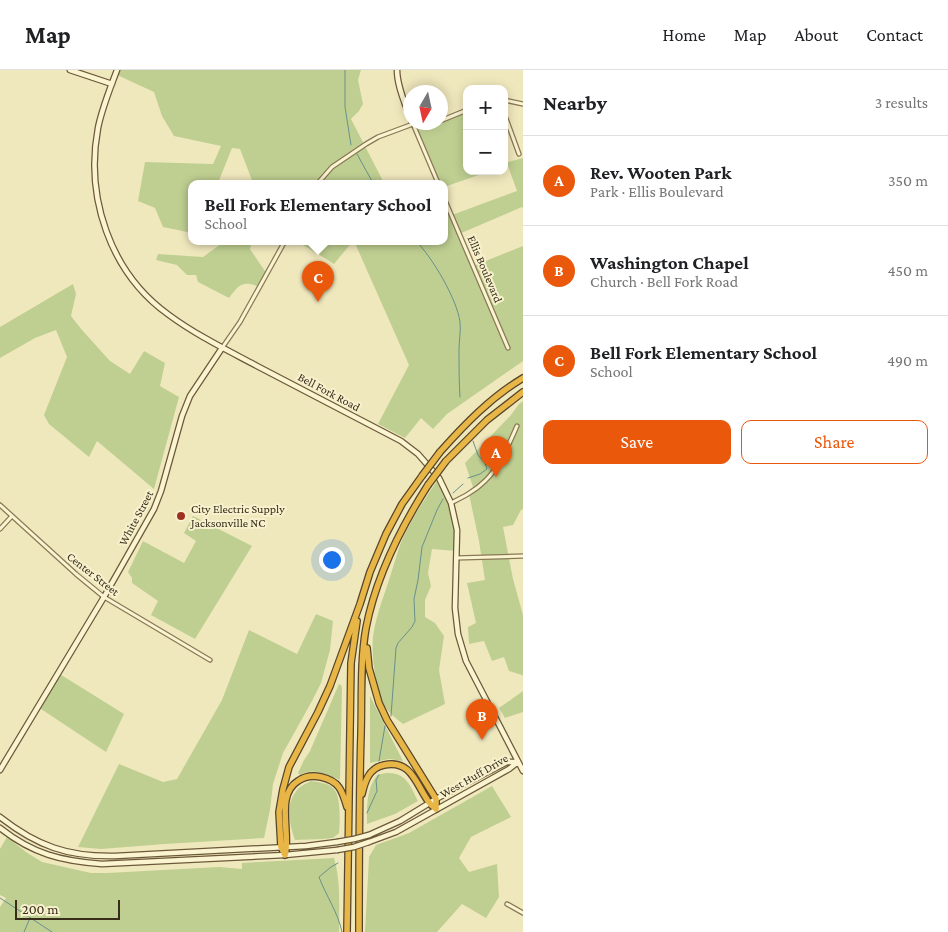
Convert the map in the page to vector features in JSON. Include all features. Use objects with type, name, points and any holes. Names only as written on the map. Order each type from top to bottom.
[{"type":"highway","points":[[285,854],[279,812],[289,767],[330,686],[370,572],[386,534],[402,504],[440,452],[465,424],[488,403],[523,378]]},
{"type":"highway","points":[[359,932],[362,670],[366,628],[373,602],[395,542],[428,485],[446,461],[486,420],[523,392]]},
{"type":"highway","points":[[347,932],[351,663],[354,632],[360,604]]},
{"type":"highway","points":[[366,628],[369,668],[379,704],[436,799],[436,809]]},
{"type":"highway","points":[[359,806],[366,780],[375,769],[387,764],[407,769],[414,776],[429,803],[436,809]]},
{"type":"highway","points":[[284,846],[286,801],[289,791],[304,776],[330,779],[339,786],[349,811]]},
{"type":"main road","points":[[70,70],[112,84]]},
{"type":"main road","name":"Bell Fork Road","points":[[116,70],[99,126],[95,155],[95,179],[99,208],[106,232],[116,255],[146,295],[168,314],[222,348],[401,441],[418,454],[438,478],[451,503],[457,530],[455,608],[458,634],[466,661],[523,771]]},
{"type":"main road","points":[[397,70],[403,97]]},
{"type":"main road","name":"White Street","points":[[0,770],[104,597],[154,509],[161,491],[182,416],[190,396],[222,348]]},
{"type":"main road","name":"West Huff Drive","points":[[0,817],[39,843],[74,854],[94,856],[314,845],[369,835],[400,821],[436,799],[507,762],[518,762]]},
{"type":"main road","name":"West Huff Drive","points":[[0,828],[43,854],[102,864],[337,850],[354,847],[396,832],[510,769],[518,762]]},
{"type":"street","points":[[508,101],[523,104]]},
{"type":"street","points":[[448,118],[463,112]]},
{"type":"street","points":[[508,124],[519,154]]},
{"type":"street","points":[[321,180],[332,167],[366,144],[403,127]]},
{"type":"street","points":[[416,130],[437,180]]},
{"type":"street","name":"Ellis Boulevard","points":[[448,207],[508,348]]},
{"type":"street","name":"White Street","points":[[222,348],[240,322],[283,245]]},
{"type":"street","points":[[451,503],[472,492],[486,480],[505,454],[517,426]]},
{"type":"street","name":"Center Street","points":[[0,506],[104,597],[210,660]]},
{"type":"street","points":[[0,529],[12,516]]},
{"type":"street","points":[[456,558],[523,556]]},
{"type":"street","points":[[506,904],[523,913]]},
{"type":"green space","points":[[116,70],[361,70],[358,80],[363,104],[351,119],[382,180],[252,180],[240,149],[232,148],[219,180],[188,180],[188,232],[163,227],[155,208],[138,201],[145,162],[213,164],[221,146],[174,136],[162,116],[154,92],[115,74]]},
{"type":"green space","points":[[463,112],[463,175],[478,175],[448,186],[448,180],[433,180],[436,179],[416,130],[448,130],[448,118]]},
{"type":"green space","points":[[523,158],[523,208],[459,234],[473,266],[523,246],[523,361],[447,414],[433,429],[421,418],[405,438],[378,424],[409,365],[356,245],[448,245],[448,206],[452,215],[517,191],[508,162]]},
{"type":"green space","points":[[220,245],[251,245],[250,249],[267,274],[260,287],[249,284],[242,285],[229,298],[198,282],[196,275],[187,275],[177,265],[156,260],[158,254],[203,257]]},
{"type":"green space","points":[[303,245],[350,245],[334,264]]},
{"type":"green space","points":[[73,284],[76,294],[71,316],[110,361],[130,374],[144,351],[165,363],[160,386],[179,397],[154,489],[97,441],[89,457],[49,424],[44,415],[67,357],[56,330],[35,338],[0,358],[0,327]]},
{"type":"green space","points":[[523,401],[523,509],[513,525],[503,527],[513,579],[523,615],[523,676],[509,671],[504,657],[492,661],[484,641],[469,644],[468,627],[476,623],[467,583],[485,580],[469,494],[474,490],[465,463]]},
{"type":"green space","points":[[439,478],[451,503],[457,530],[456,551],[432,549],[428,573],[431,586],[425,600],[425,617],[435,623],[444,636],[439,670],[445,704],[403,724],[388,710],[382,701],[374,663],[373,637],[380,608],[402,539]]},
{"type":"green space","points":[[193,516],[252,546],[195,639],[151,615],[158,601],[132,583],[132,578],[128,572],[143,541],[184,563],[196,541],[184,533]]},
{"type":"green space","points":[[316,614],[333,621],[330,650],[321,683],[283,753],[273,784],[264,838],[101,849],[78,847],[119,764],[163,782],[177,779],[222,700],[249,630],[297,654]]},
{"type":"green space","points":[[58,673],[124,714],[106,752],[38,707]]},
{"type":"green space","points":[[339,684],[342,688],[340,780],[315,772],[300,775],[298,773],[310,751]]},
{"type":"green space","points":[[523,691],[523,712],[505,718],[499,708]]},
{"type":"green space","points":[[370,696],[403,761],[389,759],[370,763]]},
{"type":"green space","points":[[393,773],[403,777],[410,785],[418,801],[395,814],[367,824],[368,799],[373,781],[377,775]]},
{"type":"green space","points":[[311,781],[329,785],[334,789],[340,810],[339,833],[333,838],[295,840],[290,822],[290,804],[298,789]]},
{"type":"green space","points":[[492,786],[511,817],[471,837],[459,858],[469,872],[497,864],[499,897],[486,918],[462,904],[437,932],[365,932],[369,857],[376,845],[409,833]]},
{"type":"green space","points":[[7,837],[42,862],[91,873],[219,867],[242,869],[242,863],[334,858],[339,885],[339,932],[0,932],[0,907],[6,898],[0,895],[0,849]]},
{"type":"waterway","points":[[345,70],[345,107],[351,145]]},
{"type":"waterway","points":[[357,154],[371,180]]},
{"type":"waterway","points":[[419,245],[443,279],[458,313],[460,325],[460,397]]},
{"type":"waterway","points":[[468,478],[480,474],[487,469],[485,463],[478,455],[473,441]]},
{"type":"waterway","points":[[453,493],[463,484]]},
{"type":"waterway","points":[[391,716],[396,648],[415,621],[414,599],[422,547],[443,499]]},
{"type":"waterway","points":[[379,761],[385,726]]},
{"type":"waterway","points":[[367,813],[377,791],[376,780],[379,775]]},
{"type":"waterway","points":[[338,863],[319,877],[338,918],[342,932]]},
{"type":"waterway","points":[[0,898],[52,932]]},
{"type":"waterway","points":[[24,932],[30,918]]},
{"type":"place","name":"Bell Fork Elementary School","points":[[318,302]]},
{"type":"place","name":"Rev. Wooten Park","points":[[496,477]]},
{"type":"place","name":"City Electric Supply Jacksonville NC","points":[[181,516]]},
{"type":"place","name":"Washington Chapel","points":[[482,740]]}]
